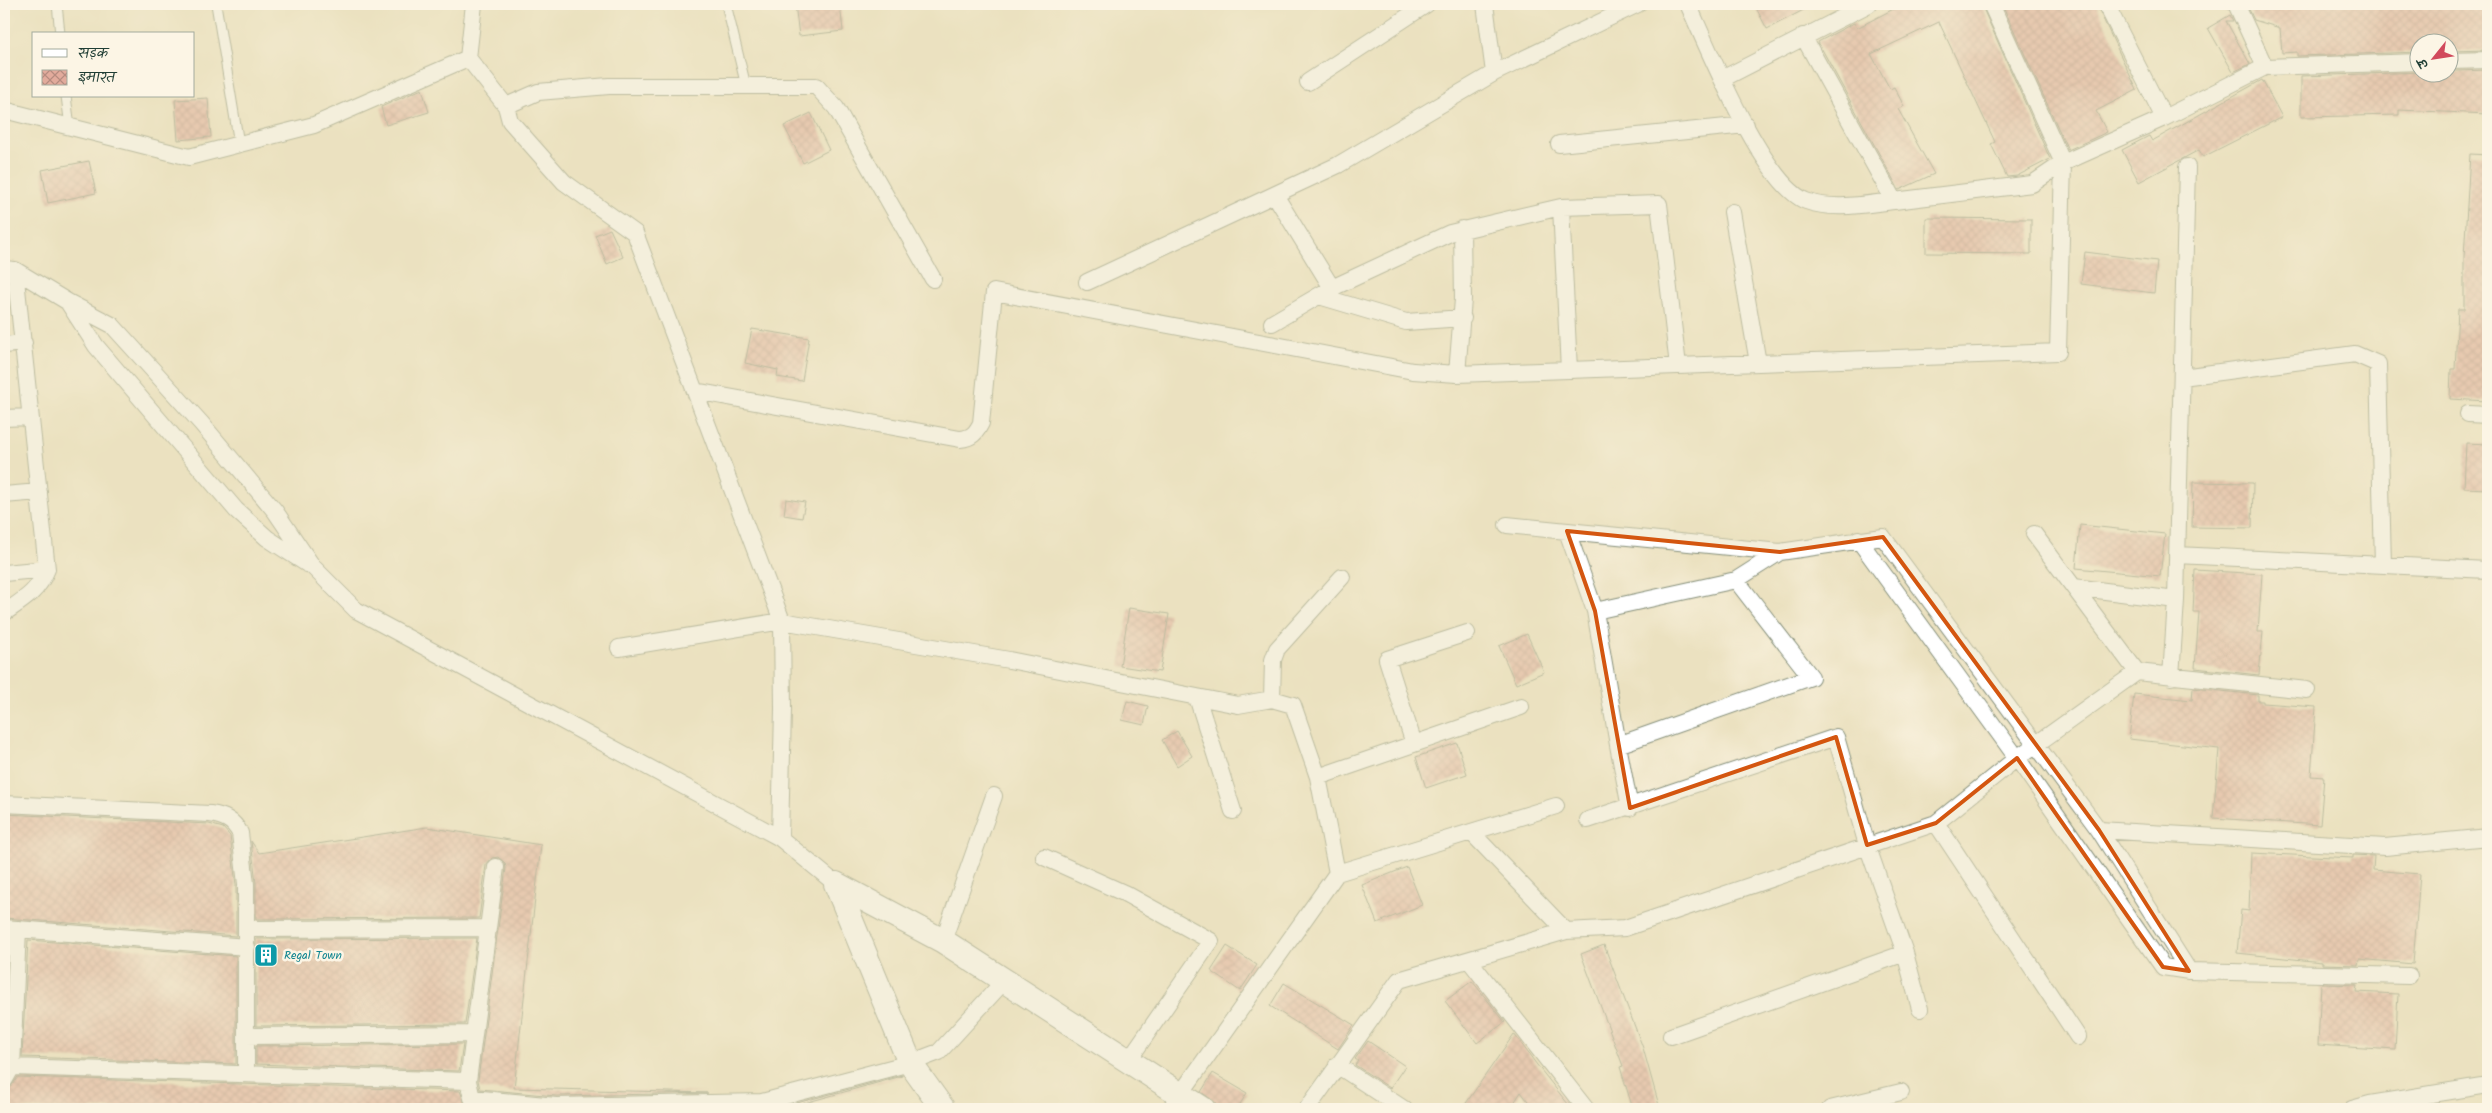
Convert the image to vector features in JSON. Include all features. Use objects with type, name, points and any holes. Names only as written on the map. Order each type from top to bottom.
[{"type":"street","points":[[474,4],[468,58],[506,106],[510,121],[564,182],[635,232],[782,621],[783,709],[780,838]]},
{"type":"street","points":[[1308,82],[1427,4]]},
{"type":"street","points":[[1485,4],[1494,73]]},
{"type":"street","points":[[1088,282],[1338,165],[1494,73],[1638,4]]},
{"type":"street","points":[[1688,4],[1722,79],[1767,165],[1789,191],[1806,201],[1845,206],[1894,202],[2032,184],[2063,163],[2164,118],[2265,67],[2410,62]]},
{"type":"street","points":[[1722,79],[1869,4]]},
{"type":"street","points":[[695,391],[960,439],[968,438],[976,433],[981,423],[994,292],[1413,372],[1457,374],[2058,352],[2063,163],[1991,4]]},
{"type":"street","points":[[2106,4],[2164,118]]},
{"type":"street","points":[[2236,4],[2265,67]]},
{"type":"street","points":[[1803,36],[1894,202]]},
{"type":"street","points":[[4,110],[189,158],[314,125],[468,58]]},
{"type":"street","points":[[2460,61],[2488,60]]},
{"type":"street","points":[[506,106],[538,92],[609,86],[816,86],[836,108],[933,278]]},
{"type":"street","points":[[1560,144],[1746,125]]},
{"type":"street","points":[[2170,677],[2176,600],[2187,167]]},
{"type":"street","points":[[1275,195],[1325,292],[1406,322],[1463,318]]},
{"type":"street","points":[[1272,324],[1325,292],[1462,229],[1561,207],[1659,204],[1678,366]]},
{"type":"street","points":[[1561,207],[1569,370]]},
{"type":"street","points":[[1732,212],[1758,363]]},
{"type":"street","points":[[1457,374],[1463,318],[1462,229]]},
{"type":"street","points":[[10,269],[112,325],[169,388],[274,511],[313,568]]},
{"type":"street","points":[[4,613],[34,593],[42,582],[47,569],[30,417],[24,343],[10,269]]},
{"type":"street","points":[[68,302],[96,346],[242,516],[267,538],[313,568],[356,610],[780,838],[836,884],[942,941],[1128,1061],[1175,1102],[1203,1109]]},
{"type":"street","points":[[4,344],[24,343]]},
{"type":"street","points":[[2182,377],[2355,354],[2378,364],[2383,565]]},
{"type":"street","points":[[148,407],[169,388]]},
{"type":"street","points":[[2468,414],[2488,415]]},
{"type":"street","points":[[4,418],[30,417]]},
{"type":"street","points":[[4,495],[39,492]]},
{"type":"street","points":[[1507,525],[1780,552],[1883,537],[2099,830],[2189,971]]},
{"type":"street","points":[[1567,531],[1595,611],[1630,808]]},
{"type":"street","points":[[2034,534],[2137,672]]},
{"type":"street","points":[[1858,540],[2017,758],[2163,968],[2189,971],[2409,976]]},
{"type":"street","points":[[1595,611],[1736,580],[1780,552]]},
{"type":"street","points":[[2177,555],[2488,570]]},
{"type":"street","points":[[4,573],[47,569]]},
{"type":"street","points":[[1272,699],[1273,660],[1277,650],[1342,576]]},
{"type":"street","points":[[1618,745],[1811,677],[1736,580]]},
{"type":"street","points":[[2074,587],[2176,600]]},
{"type":"street","points":[[619,648],[782,621],[1009,660],[1238,705],[1272,699],[1293,704],[1318,777],[1337,873]]},
{"type":"street","points":[[1414,744],[1387,659],[1467,632]]},
{"type":"street","points":[[1307,1109],[1399,980],[1566,931],[1625,928],[1936,823],[2017,758],[2137,672],[2307,690]]},
{"type":"street","points":[[1197,698],[1233,811]]},
{"type":"street","points":[[1318,777],[1522,707]]},
{"type":"street","points":[[1588,820],[1630,808],[1836,737],[1867,845],[1905,953],[1920,1009]]},
{"type":"street","points":[[942,941],[994,796]]},
{"type":"street","points":[[4,804],[210,814],[229,820],[240,833],[246,884],[246,1072]]},
{"type":"street","points":[[1175,1102],[1337,873],[1556,806]]},
{"type":"street","points":[[1936,823],[2078,1037]]},
{"type":"street","points":[[2099,830],[2385,848],[2488,836]]},
{"type":"street","points":[[1472,832],[1566,931]]},
{"type":"street","points":[[1044,857],[1126,894],[1211,941],[1128,1061]]},
{"type":"street","points":[[496,867],[486,928],[468,1081],[472,1098],[556,1108],[762,1102],[910,1063],[939,1052],[1004,981]]},
{"type":"street","points":[[836,884],[910,1063],[943,1109]]},
{"type":"street","points":[[247,947],[11,928],[8,1074],[246,1072],[468,1081]]},
{"type":"street","points":[[247,929],[486,928]]},
{"type":"street","points":[[1671,1036],[1905,953]]},
{"type":"street","points":[[1468,960],[1586,1109]]},
{"type":"street","points":[[246,1036],[473,1034]]},
{"type":"street","points":[[1337,1065],[1404,1109]]},
{"type":"street","points":[[2352,1109],[2488,1085]]},
{"type":"street","points":[[1830,1109],[1901,1092]]},
{"type":"lane","points":[[57,4],[60,32]]},
{"type":"lane","points":[[216,4],[239,144]]},
{"type":"lane","points":[[726,4],[746,86]]},
{"type":"lane","points":[[66,98],[70,127]]},
{"type":"highlighted area","points":[[1567,531],[1780,552],[1883,537],[2099,830],[2189,971],[2163,967],[2017,758],[1936,823],[1867,845],[1836,737],[1630,808],[1595,611]]},
{"type":"building","points":[[795,4],[840,4],[843,31],[799,36]]},
{"type":"building","points":[[1754,4],[1815,4],[1767,29]]},
{"type":"building","points":[[1903,4],[1981,4],[2050,159],[2017,176],[2007,177],[1991,144],[1995,142],[1939,22],[1871,54],[1890,89],[1894,87],[1904,106],[1898,109],[1934,174],[1899,190],[1818,42],[1854,23],[1857,28]]},
{"type":"building","points":[[2002,4],[2096,4],[2137,90],[2096,111],[2107,132],[2068,150]]},
{"type":"building","points":[[2488,4],[2488,50],[2460,51],[2460,32],[2410,32],[2410,52],[2297,56],[2297,52],[2282,53],[2280,28],[2254,20],[2247,5]]},
{"type":"building","points":[[2230,15],[2233,21],[2226,21],[2250,64],[2233,72],[2208,28]]},
{"type":"building","points":[[2488,70],[2488,114],[2399,110],[2399,115],[2301,117],[2301,76],[2410,73],[2410,82],[2460,82],[2460,71]]},
{"type":"building","points":[[2262,80],[2282,117],[2203,157],[2199,150],[2139,182],[2122,150],[2149,136],[2152,141]]},
{"type":"building","points":[[422,89],[429,112],[386,125],[381,107]]},
{"type":"building","points":[[208,98],[211,137],[178,140],[175,100]]},
{"type":"building","points":[[811,113],[829,150],[803,163],[784,126]]},
{"type":"building","points":[[2470,154],[2488,155],[2488,401],[2450,399],[2451,369],[2455,369],[2458,309],[2464,309],[2464,257]]},
{"type":"building","points":[[89,161],[96,193],[48,203],[42,170]]},
{"type":"building","points":[[1926,218],[2031,219],[2031,254],[1926,253]]},
{"type":"building","points":[[610,229],[623,257],[607,264],[595,235]]},
{"type":"building","points":[[2085,252],[2157,261],[2154,293],[2081,284]]},
{"type":"building","points":[[752,329],[809,338],[802,381],[777,377],[778,370],[745,363]]},
{"type":"building","points":[[2466,443],[2488,444],[2488,489],[2464,488]]},
{"type":"building","points":[[2193,482],[2253,483],[2252,528],[2192,527]]},
{"type":"building","points":[[786,499],[805,502],[802,518],[784,515]]},
{"type":"building","points":[[2080,525],[2165,534],[2160,576],[2076,568]]},
{"type":"building","points":[[2195,570],[2262,574],[2258,632],[2263,632],[2259,675],[2195,668],[2199,612],[2193,612]]},
{"type":"building","points":[[1129,608],[1169,614],[1160,672],[1120,666]]},
{"type":"building","points":[[1527,634],[1544,672],[1516,684],[1499,646]]},
{"type":"building","points":[[2193,688],[2258,695],[2258,701],[2263,701],[2263,703],[2316,707],[2311,776],[2324,777],[2320,825],[2213,818],[2219,749],[2129,739],[2134,694],[2192,700]]},
{"type":"building","points":[[1127,701],[1148,706],[1144,725],[1122,720]]},
{"type":"building","points":[[1177,731],[1192,756],[1177,766],[1162,740]]},
{"type":"building","points":[[1457,743],[1467,774],[1426,788],[1416,757]]},
{"type":"building","points":[[4,814],[209,824],[223,828],[230,836],[236,885],[236,936],[4,918]]},
{"type":"building","points":[[427,827],[541,845],[514,1088],[708,1093],[556,1096],[480,1089],[478,1080],[506,868],[505,863],[498,857],[492,858],[486,865],[479,918],[256,919],[256,883],[251,841],[259,853]]},
{"type":"building","points":[[2251,853],[2353,858],[2353,855],[2374,856],[2373,870],[2420,874],[2413,964],[2359,959],[2358,965],[2322,964],[2322,962],[2237,953],[2241,910],[2249,911]]},
{"type":"building","points":[[1407,867],[1422,905],[1377,923],[1362,885]]},
{"type":"building","points":[[4,938],[8,938],[4,1027]]},
{"type":"building","points":[[477,938],[465,1024],[256,1026],[256,939]]},
{"type":"building","points":[[28,940],[236,956],[236,1064],[22,1057]]},
{"type":"building","points":[[1604,945],[1643,1048],[1660,1109],[1633,1109],[1620,1067],[1623,1066],[1581,954]]},
{"type":"building","points":[[1227,946],[1257,965],[1240,991],[1211,971]]},
{"type":"building","points":[[1472,981],[1505,1022],[1477,1043],[1445,1001]]},
{"type":"building","points":[[1284,983],[1354,1025],[1338,1049],[1270,1006]]},
{"type":"building","points":[[2321,984],[2357,985],[2356,992],[2398,994],[2395,1050],[2318,1045]]},
{"type":"building","points":[[1514,1034],[1572,1109],[1534,1109],[1521,1092],[1510,1109],[1462,1109]]},
{"type":"building","points":[[1368,1041],[1405,1066],[1390,1088],[1355,1065],[1358,1061],[1355,1059]]},
{"type":"building","points":[[463,1044],[459,1071],[256,1064],[256,1046]]},
{"type":"building","points":[[1213,1073],[1247,1093],[1237,1109],[1217,1109],[1215,1102],[1201,1092]]},
{"type":"building","points":[[902,1075],[783,1109],[774,1109]]},
{"type":"building","points":[[18,1077],[460,1091],[466,1106],[485,1109],[4,1109],[4,1091],[9,1089]]},
{"type":"place","name":"Regal Town","points":[[266,955]]}]
